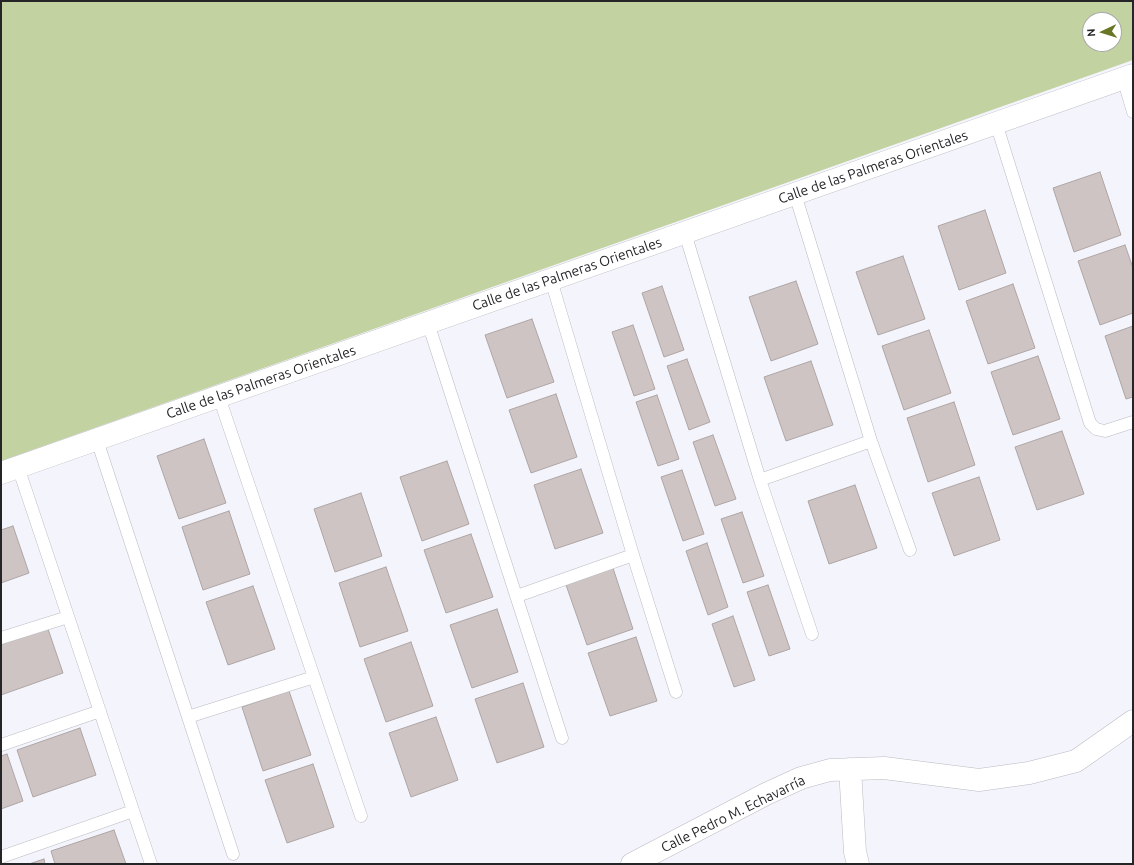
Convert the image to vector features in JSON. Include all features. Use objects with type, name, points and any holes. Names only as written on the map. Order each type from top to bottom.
[{"type":"street","name":"Calle de las Palmeras Orientales","points":[[10,470],[1128,77]]},
{"type":"street","name":"Calle Pedro M. Echavarría","points":[[632,864],[759,798],[801,778],[830,770],[884,768],[979,780],[1029,773],[1076,760],[1133,721]]},
{"type":"street","points":[[850,769],[855,852],[858,864]]},
{"type":"lane","points":[[1128,77],[1133,112]]},
{"type":"lane","points":[[996,123],[1090,422],[1096,429],[1105,431],[1133,422]]},
{"type":"lane","points":[[795,194],[871,441],[910,550]]},
{"type":"lane","points":[[685,233],[760,480],[812,634]]},
{"type":"lane","points":[[551,280],[633,555],[676,692]]},
{"type":"lane","points":[[428,323],[562,738]]},
{"type":"lane","points":[[219,397],[360,816]]},
{"type":"lane","points":[[97,440],[233,854]]},
{"type":"lane","points":[[760,480],[871,441]]},
{"type":"lane","points":[[10,470],[68,617],[151,864]]},
{"type":"lane","points":[[517,596],[633,555]]},
{"type":"lane","points":[[1,638],[68,617]]},
{"type":"lane","points":[[188,717],[314,677]]},
{"type":"lane","points":[[1,744],[100,711]]},
{"type":"lane","points":[[1,857],[133,811]]},
{"type":"green space","points":[[1,1],[1133,1],[1133,60],[1,461]]},
{"type":"building","points":[[1100,172],[1121,235],[1074,252],[1053,188]]},
{"type":"building","points":[[985,210],[1006,273],[959,290],[938,226]]},
{"type":"building","points":[[1125,245],[1133,268],[1133,313],[1100,325],[1078,261]]},
{"type":"building","points":[[903,256],[925,319],[878,335],[856,272]]},
{"type":"building","points":[[796,281],[818,344],[771,361],[749,297]]},
{"type":"building","points":[[1013,284],[1035,348],[988,364],[966,301]]},
{"type":"building","points":[[662,286],[684,350],[664,357],[642,293]]},
{"type":"building","points":[[532,319],[554,382],[507,398],[485,335]]},
{"type":"building","points":[[633,325],[655,389],[634,396],[612,332]]},
{"type":"building","points":[[1133,326],[1133,397],[1126,399],[1105,336]]},
{"type":"building","points":[[929,330],[951,393],[904,410],[882,346]]},
{"type":"building","points":[[1038,356],[1060,419],[1013,435],[991,372]]},
{"type":"building","points":[[687,359],[710,422],[689,430],[667,366]]},
{"type":"building","points":[[811,361],[833,425],[786,441],[764,377]]},
{"type":"building","points":[[556,394],[577,457],[531,473],[509,410]]},
{"type":"building","points":[[657,395],[679,459],[658,466],[636,402]]},
{"type":"building","points":[[954,402],[975,465],[928,482],[907,418]]},
{"type":"building","points":[[1062,431],[1084,494],[1037,510],[1015,447]]},
{"type":"building","points":[[713,435],[736,499],[715,506],[693,442]]},
{"type":"building","points":[[204,439],[226,503],[179,519],[157,456]]},
{"type":"building","points":[[447,461],[469,524],[422,541],[400,477]]},
{"type":"building","points":[[581,469],[603,533],[555,549],[534,485]]},
{"type":"building","points":[[682,470],[704,534],[683,541],[661,477]]},
{"type":"building","points":[[979,477],[1000,540],[954,556],[932,493]]},
{"type":"building","points":[[855,485],[877,548],[829,564],[808,501]]},
{"type":"building","points":[[361,493],[382,556],[335,572],[314,509]]},
{"type":"building","points":[[229,511],[250,574],[203,590],[182,527]]},
{"type":"building","points":[[742,512],[764,576],[743,583],[721,519]]},
{"type":"building","points":[[13,526],[29,573],[1,583],[1,530]]},
{"type":"building","points":[[471,534],[493,597],[446,613],[424,550]]},
{"type":"building","points":[[707,543],[728,607],[708,615],[686,551]]},
{"type":"building","points":[[612,565],[633,629],[587,645],[565,582]]},
{"type":"building","points":[[386,567],[408,631],[360,647],[339,583]]},
{"type":"building","points":[[768,585],[790,649],[769,656],[747,592]]},
{"type":"building","points":[[253,586],[275,649],[228,665],[206,602]]},
{"type":"building","points":[[497,609],[518,672],[472,688],[450,625]]},
{"type":"building","points":[[733,616],[755,680],[734,687],[712,624]]},
{"type":"building","points":[[47,626],[63,673],[1,695],[1,642]]},
{"type":"building","points":[[636,637],[657,701],[610,716],[588,653]]},
{"type":"building","points":[[411,642],[433,706],[386,722],[364,659]]},
{"type":"building","points":[[523,683],[544,747],[497,763],[475,699]]},
{"type":"building","points":[[289,691],[311,755],[263,771],[242,707]]},
{"type":"building","points":[[436,717],[458,780],[411,797],[389,733]]},
{"type":"building","points":[[80,728],[96,775],[33,797],[17,750]]},
{"type":"building","points":[[7,754],[23,801],[1,809],[1,756]]},
{"type":"building","points":[[313,764],[334,827],[287,843],[265,780]]},
{"type":"building","points":[[114,830],[126,864],[55,864],[51,851]]},
{"type":"building","points":[[44,859],[45,864],[29,864]]}]
